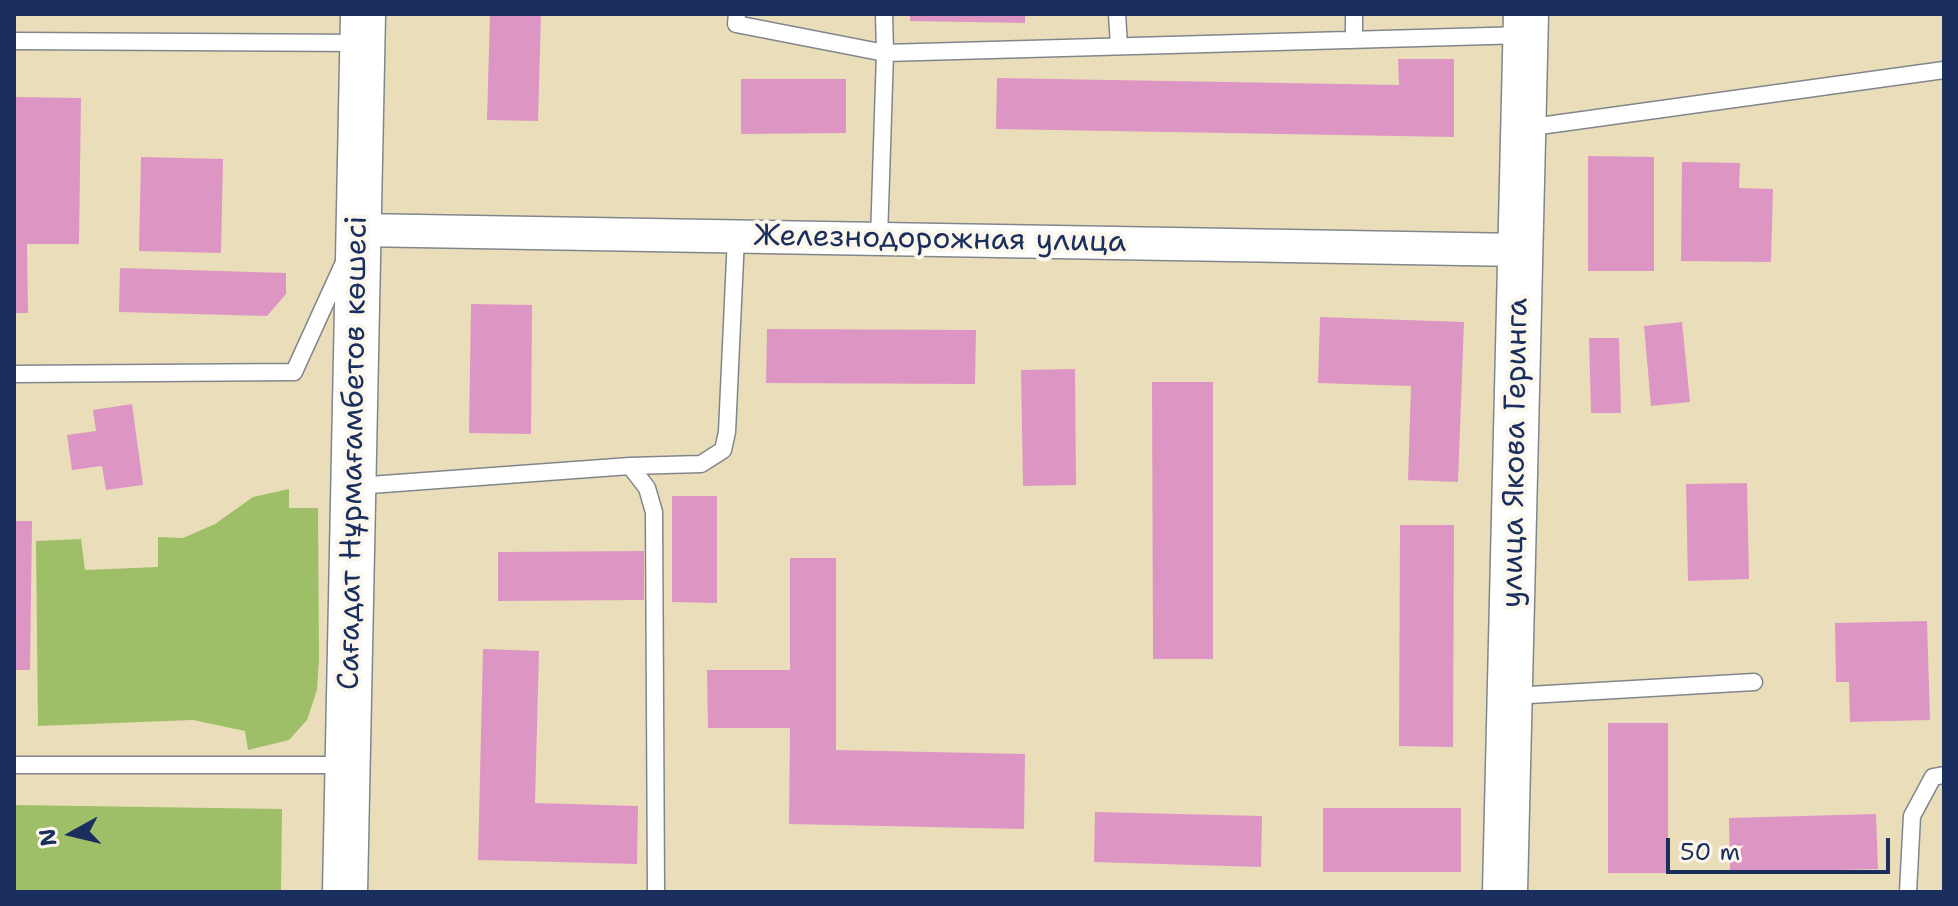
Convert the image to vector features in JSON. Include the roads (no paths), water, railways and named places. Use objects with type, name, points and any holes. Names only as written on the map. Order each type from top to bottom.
[{"type":"street","name":"улица Якова Геринга","points":[[1505,892],[1526,24]]},
{"type":"street","name":"Сағадат Нұрмағамбетов көшесі","points":[[345,892],[363,28]]},
{"type":"street","name":"Железнодорожная улица","points":[[359,230],[1521,250]]},
{"type":"lane","points":[[737,14],[736,24],[885,53],[1354,40],[1526,24]]},
{"type":"lane","points":[[879,239],[884,14]]},
{"type":"lane","points":[[1117,14],[1119,46]]},
{"type":"lane","points":[[1354,14],[1354,40]]},
{"type":"lane","points":[[14,41],[363,28]]},
{"type":"lane","points":[[1524,128],[1944,70]]},
{"type":"lane","points":[[14,374],[294,372],[359,230]]},
{"type":"lane","points":[[354,486],[630,466],[701,464],[723,450],[727,432],[736,237]]},
{"type":"lane","points":[[630,466],[647,488],[654,512],[656,892]]},
{"type":"lane","points":[[1510,696],[1754,682]]},
{"type":"lane","points":[[14,765],[348,765]]},
{"type":"lane","points":[[1908,892],[1912,816],[1933,777],[1944,775]]}]
